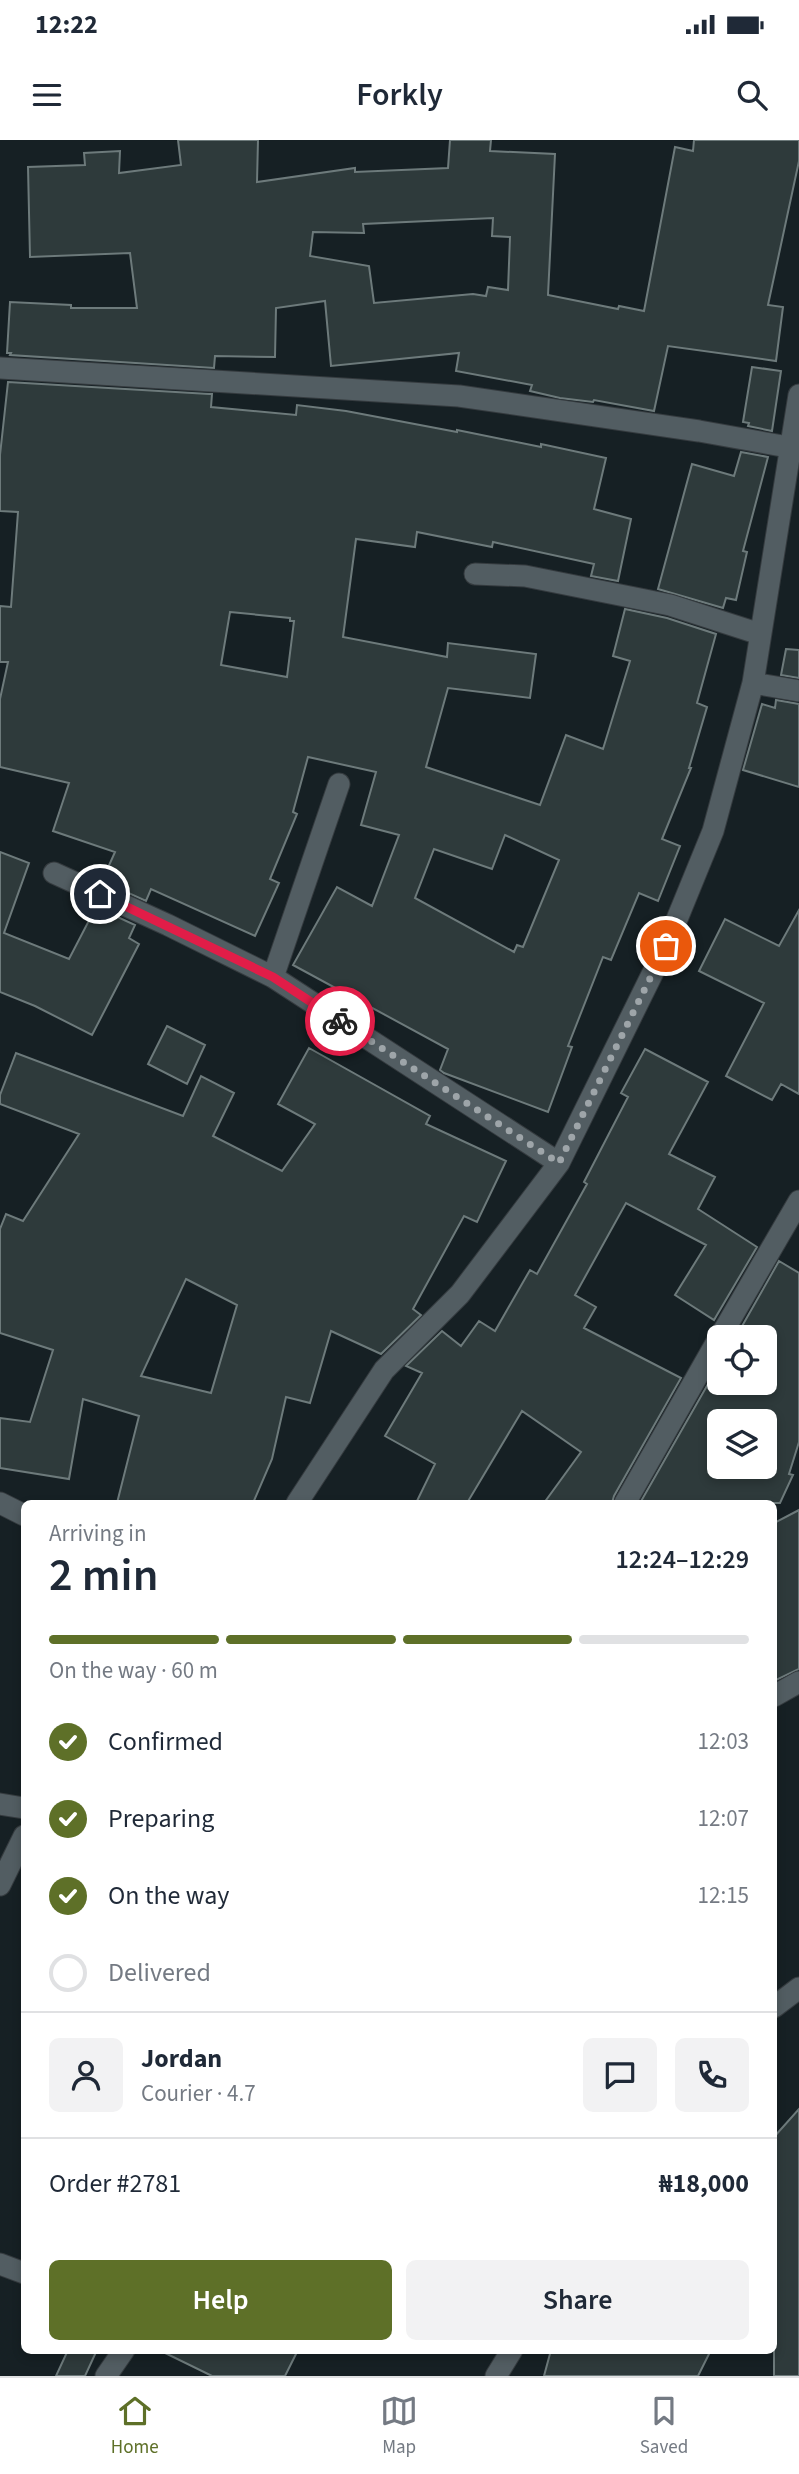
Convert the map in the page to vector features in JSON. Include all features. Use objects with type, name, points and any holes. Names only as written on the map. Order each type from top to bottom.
[{"type":"street","points":[[0,368],[459,396],[699,431],[795,449]]},
{"type":"street","points":[[300,1500],[384,1370],[460,1294],[559,1163],[666,946],[713,831],[753,682],[795,449],[799,395]]},
{"type":"street","points":[[475,574],[525,576],[670,605],[760,634]]},
{"type":"street","points":[[753,682],[799,691]]},
{"type":"street","points":[[273,977],[339,784]]},
{"type":"street","points":[[54,873],[273,977],[559,1163]]},
{"type":"street","points":[[726,1325],[799,1202]]},
{"type":"street","points":[[627,1500],[707,1358]]},
{"type":"street","points":[[0,1503],[21,1514]]},
{"type":"street","points":[[777,1694],[799,1682]]},
{"type":"street","points":[[0,1804],[21,1808]]},
{"type":"street","points":[[0,1885],[21,1842]]},
{"type":"street","points":[[777,2005],[799,1988]]},
{"type":"street","points":[[0,2264],[21,2272]]},
{"type":"street","points":[[106,2376],[121,2354]]},
{"type":"street","points":[[496,2376],[510,2354]]},
{"type":"building","points":[[178,140],[258,140],[257,182],[355,168],[355,172],[448,168],[450,140],[491,140],[490,151],[555,154],[548,295],[618,309],[619,306],[644,311],[675,147],[693,151],[694,140],[799,140],[799,161],[768,305],[783,307],[776,361],[668,346],[654,411],[594,400],[560,398],[530,391],[532,385],[456,371],[459,353],[331,366],[325,301],[276,308],[275,357],[215,356],[214,368],[7,353],[10,302],[71,305],[71,308],[137,308],[130,253],[30,257],[28,167],[85,165],[84,153],[120,151],[119,173],[181,165]],"holes":[[[493,218],[492,236],[510,237],[508,290],[488,287],[486,296],[473,294],[374,303],[369,266],[310,256],[313,232],[364,233],[363,224]]]},
{"type":"building","points":[[752,367],[781,371],[772,431],[748,426],[749,423],[743,422]]},
{"type":"building","points":[[8,382],[212,394],[211,407],[296,415],[297,405],[346,411],[541,447],[541,444],[606,458],[594,509],[631,519],[618,581],[591,576],[594,564],[493,542],[492,547],[417,532],[415,547],[356,539],[343,637],[447,657],[448,643],[536,654],[530,698],[448,688],[426,767],[540,805],[566,735],[603,749],[630,661],[613,656],[625,609],[667,618],[716,634],[697,703],[707,707],[691,768],[662,839],[680,846],[658,901],[639,893],[611,960],[603,957],[568,1046],[572,1047],[548,1112],[444,1073],[440,1070],[448,1049],[293,965],[337,887],[372,906],[399,835],[361,825],[376,772],[308,757],[293,812],[297,814],[270,879],[279,883],[255,936],[151,889],[146,901],[102,881],[115,852],[53,831],[69,783],[0,767],[0,699],[8,662],[0,662],[0,606],[11,607],[18,512],[0,511],[0,455]],"holes":[[[230,612],[290,618],[290,621],[294,621],[287,677],[221,665]],[[505,835],[559,860],[523,947],[517,945],[514,952],[415,898],[434,849],[492,869]]]},
{"type":"building","points":[[741,452],[768,457],[743,551],[747,552],[736,600],[726,598],[723,608],[658,589],[692,464],[734,476]]},
{"type":"building","points":[[786,649],[799,650],[799,678],[781,675]]},
{"type":"building","points":[[776,700],[799,704],[799,787],[743,770],[762,704],[775,708]]},
{"type":"building","points":[[0,852],[29,863],[4,933],[69,959],[96,907],[135,925],[129,938],[139,944],[92,1035],[35,1006],[0,992]]},
{"type":"building","points":[[799,910],[799,1094],[781,1084],[772,1100],[726,1076],[764,1003],[699,971],[725,919],[779,946]]},
{"type":"building","points":[[167,1026],[205,1045],[187,1084],[148,1064]]},
{"type":"building","points":[[309,1048],[430,1116],[426,1124],[506,1161],[477,1222],[464,1216],[413,1309],[421,1315],[381,1354],[331,1331],[310,1403],[286,1397],[272,1459],[254,1500],[118,1500],[139,1416],[83,1399],[69,1479],[0,1468],[0,1418],[30,1422],[53,1350],[0,1333],[0,1229],[6,1214],[23,1221],[79,1134],[0,1104],[0,1095],[16,1053],[183,1116],[201,1076],[234,1093],[213,1136],[282,1171],[315,1124],[278,1104]],"holes":[[[186,1279],[237,1305],[211,1393],[141,1376]]]},
{"type":"building","points":[[645,1049],[708,1082],[669,1154],[715,1177],[698,1209],[757,1247],[714,1320],[675,1295],[706,1245],[626,1203],[575,1295],[596,1307],[584,1328],[681,1378],[613,1500],[546,1500],[581,1452],[522,1411],[469,1500],[417,1500],[435,1464],[385,1436],[422,1373],[406,1366],[442,1331],[461,1346],[479,1321],[495,1331],[530,1270],[537,1274],[587,1184],[584,1182],[628,1097],[621,1093]]},
{"type":"building","points":[[779,1261],[799,1273],[799,1442],[789,1474],[793,1475],[780,1503],[777,1503],[777,1500],[642,1500],[707,1386],[707,1395],[777,1395],[777,1325],[743,1325]]},
{"type":"building","points":[[799,1510],[799,1669],[777,1680],[777,1521]]},
{"type":"building","points":[[799,2109],[799,2376],[774,2376],[774,2354],[777,2354],[777,2134]]},
{"type":"building","points":[[66,2354],[95,2354],[85,2376],[56,2376]]},
{"type":"building","points":[[167,2354],[296,2354],[285,2376],[212,2376]]},
{"type":"building","points":[[550,2354],[709,2354],[698,2376],[544,2376]]},
{"type":"way so far","points":[[340,1021],[559,1163],[666,946]]},
{"type":"route","points":[[100,894],[273,977],[340,1021]]}]
